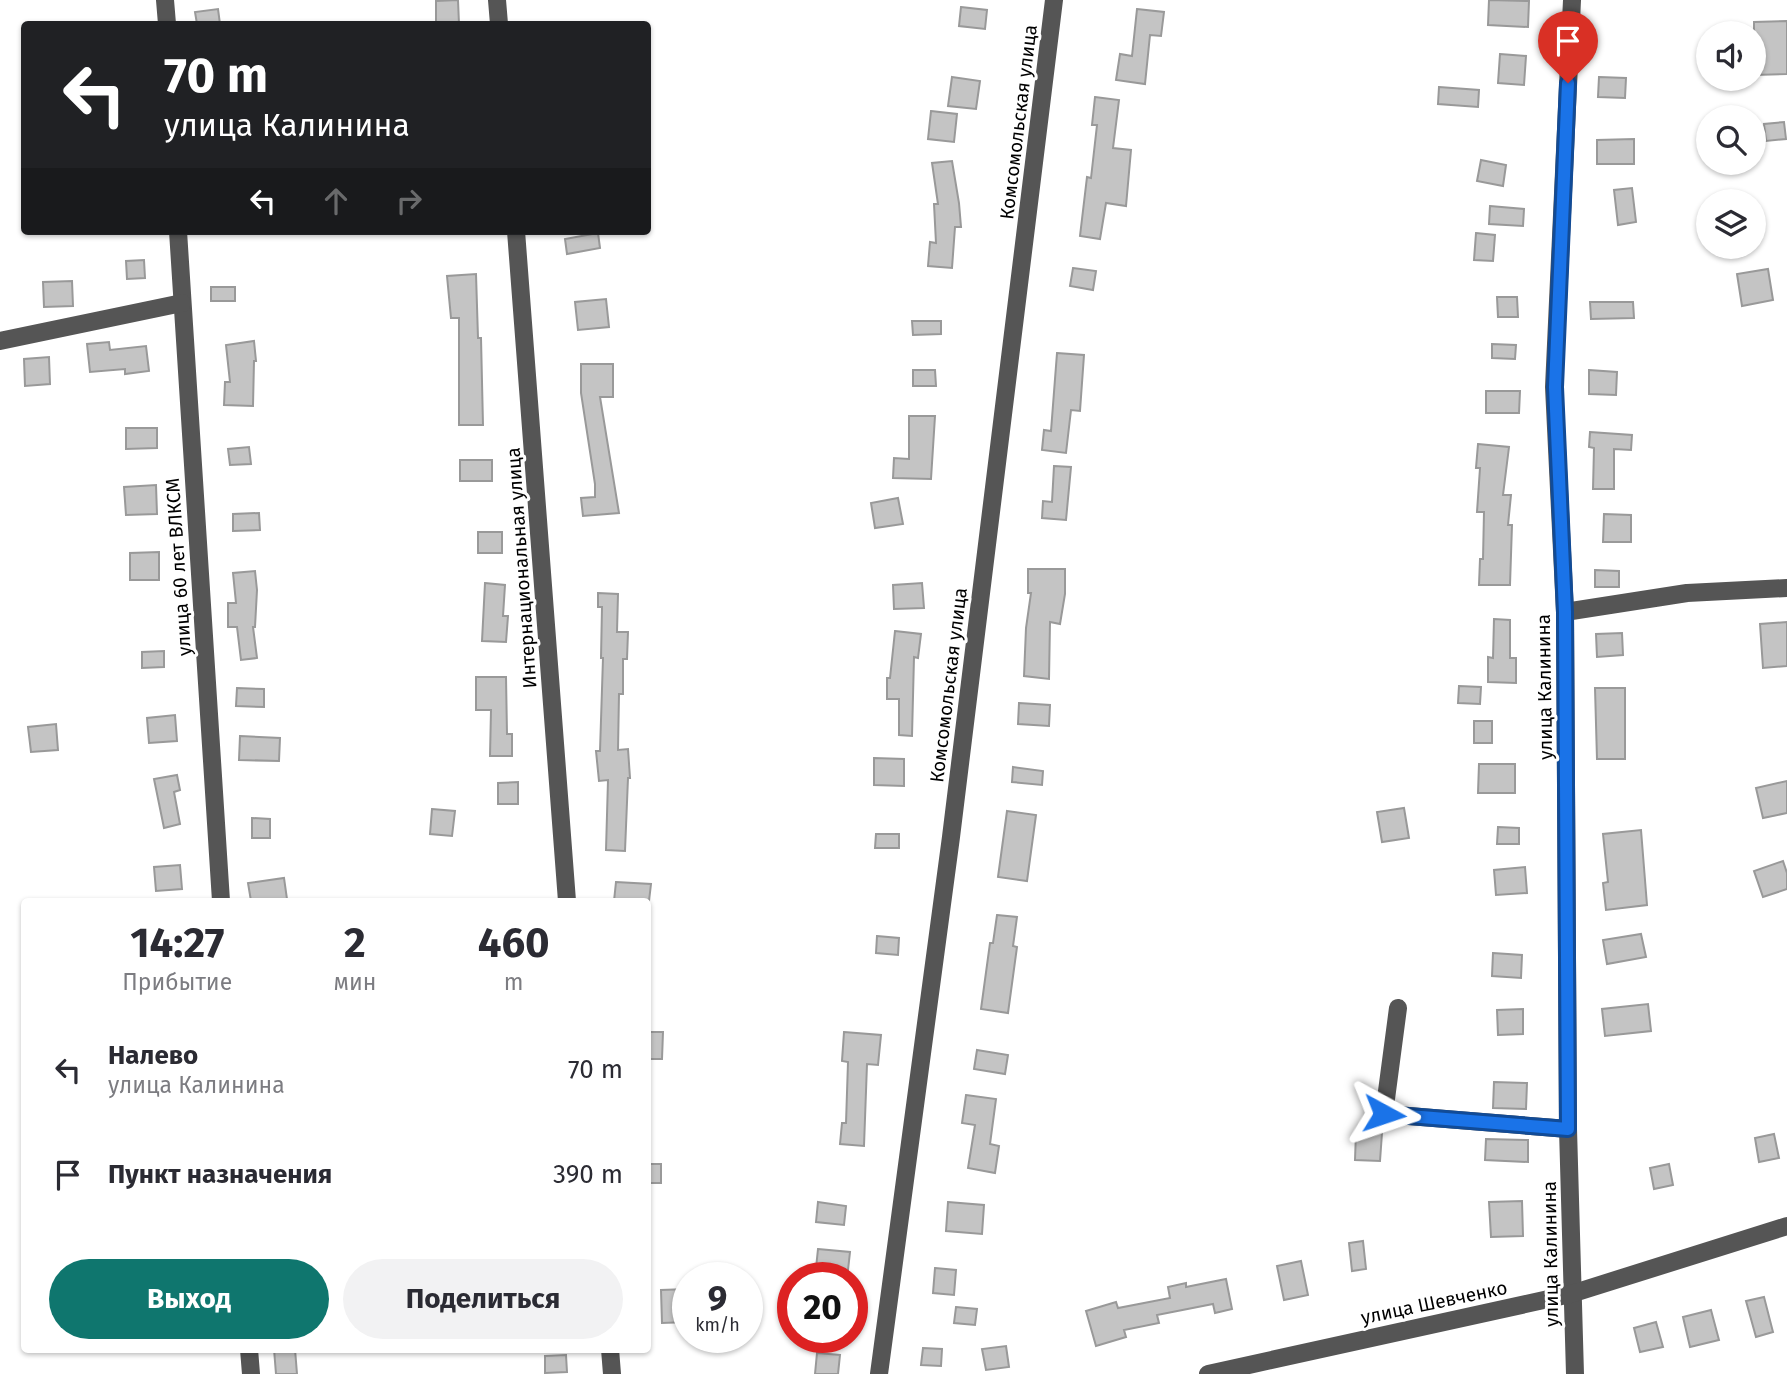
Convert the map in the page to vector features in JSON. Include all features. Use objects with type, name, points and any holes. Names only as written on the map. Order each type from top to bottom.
[{"type":"street","points":[[165,0],[167,21]]},
{"type":"street","points":[[497,0],[499,21]]},
{"type":"street","name":"Комсомольская улица","points":[[879,1374],[954,810],[1054,0]]},
{"type":"street","name":"улица Калинина","points":[[1572,0],[1555,387],[1565,612],[1568,1129],[1574,1374]]},
{"type":"street","name":"улица 60 лет ВЛКСМ","points":[[178,235],[221,898]]},
{"type":"street","name":"Интернациональная улица","points":[[516,235],[567,898]]},
{"type":"street","points":[[0,341],[183,303]]},
{"type":"street","points":[[1565,612],[1687,593],[1787,588]]},
{"type":"street","points":[[1398,1008],[1384,1114],[1568,1129]]},
{"type":"street","name":"улица Шевченко","points":[[1208,1374],[1572,1294],[1787,1226]]},
{"type":"street","points":[[249,1353],[251,1374]]},
{"type":"street","points":[[610,1353],[612,1374]]},
{"type":"building","points":[[458,0],[459,21],[436,21],[436,1]]},
{"type":"building","points":[[1489,0],[1529,1],[1528,27],[1488,25]]},
{"type":"building","points":[[961,7],[987,10],[985,29],[959,26]]},
{"type":"building","points":[[218,9],[220,21],[196,21],[195,12]]},
{"type":"building","points":[[1137,9],[1164,12],[1161,36],[1150,35],[1145,84],[1116,80],[1120,54],[1132,56]]},
{"type":"building","points":[[1787,21],[1787,74],[1766,75],[1766,22]]},
{"type":"building","points":[[1500,54],[1526,56],[1524,85],[1498,83]]},
{"type":"building","points":[[952,77],[980,81],[976,109],[948,106]]},
{"type":"building","points":[[1599,77],[1626,78],[1625,98],[1598,97]]},
{"type":"building","points":[[1439,87],[1479,90],[1478,107],[1438,104]]},
{"type":"building","points":[[1095,97],[1119,100],[1113,148],[1131,150],[1126,206],[1106,203],[1100,239],[1080,236],[1097,125],[1092,125]]},
{"type":"building","points":[[931,111],[957,114],[954,142],[928,139]]},
{"type":"building","points":[[1784,122],[1786,139],[1766,141],[1766,124]]},
{"type":"building","points":[[1634,139],[1634,164],[1597,164],[1597,140]]},
{"type":"building","points":[[1481,160],[1506,165],[1503,186],[1477,181]]},
{"type":"building","points":[[952,161],[961,227],[955,227],[952,268],[928,266],[930,242],[936,243],[934,204],[938,204],[932,163]]},
{"type":"building","points":[[1632,188],[1636,222],[1618,225],[1614,190]]},
{"type":"building","points":[[1490,206],[1524,209],[1523,226],[1489,224]]},
{"type":"building","points":[[1476,233],[1495,235],[1493,261],[1474,260]]},
{"type":"building","points":[[598,235],[600,248],[567,254],[565,239]]},
{"type":"building","points":[[144,260],[145,278],[127,279],[126,261]]},
{"type":"building","points":[[1073,268],[1096,271],[1093,290],[1070,286]]},
{"type":"building","points":[[1768,269],[1773,300],[1742,306],[1737,274]]},
{"type":"building","points":[[476,274],[483,425],[459,425],[459,318],[451,318],[447,276]]},
{"type":"building","points":[[72,281],[73,306],[44,307],[43,282]]},
{"type":"building","points":[[211,287],[235,287],[235,301],[211,301]]},
{"type":"building","points":[[1497,297],[1517,297],[1518,317],[1498,317]]},
{"type":"building","points":[[606,299],[609,327],[578,330],[575,302]]},
{"type":"building","points":[[1590,302],[1633,302],[1634,318],[1591,319]]},
{"type":"building","points":[[912,321],[941,321],[941,334],[913,335]]},
{"type":"building","points":[[254,341],[256,361],[253,406],[224,405],[225,382],[230,382],[226,345]]},
{"type":"building","points":[[109,342],[110,350],[146,346],[149,371],[125,374],[125,369],[90,372],[87,344]]},
{"type":"building","points":[[1492,344],[1516,345],[1515,359],[1492,358]]},
{"type":"building","points":[[1057,353],[1084,355],[1080,411],[1071,410],[1066,453],[1042,450],[1044,430],[1051,431]]},
{"type":"building","points":[[49,357],[50,384],[25,386],[24,359]]},
{"type":"building","points":[[581,364],[613,364],[613,397],[600,397],[619,513],[583,516],[581,498],[595,497],[595,484],[581,393]]},
{"type":"building","points":[[913,370],[935,370],[936,386],[913,386]]},
{"type":"building","points":[[1589,370],[1617,372],[1616,395],[1589,394]]},
{"type":"building","points":[[1486,391],[1520,391],[1519,413],[1486,413]]},
{"type":"building","points":[[909,416],[935,416],[931,479],[893,478],[894,458],[909,459]]},
{"type":"building","points":[[126,428],[157,428],[157,448],[126,449]]},
{"type":"building","points":[[1590,432],[1632,435],[1631,450],[1614,449],[1614,489],[1593,489],[1594,448],[1589,447]]},
{"type":"building","points":[[1478,444],[1509,447],[1503,495],[1511,495],[1508,525],[1512,525],[1510,585],[1479,585],[1480,559],[1483,559],[1484,512],[1477,512],[1480,468],[1476,468]]},
{"type":"building","points":[[249,447],[251,464],[230,465],[228,449]]},
{"type":"building","points":[[460,460],[492,460],[492,481],[460,481]]},
{"type":"building","points":[[1054,466],[1071,467],[1066,520],[1042,518],[1043,501],[1052,502]]},
{"type":"building","points":[[156,485],[157,514],[126,515],[124,487]]},
{"type":"building","points":[[898,498],[903,524],[875,528],[871,503]]},
{"type":"building","points":[[259,513],[260,530],[233,531],[233,514]]},
{"type":"building","points":[[1604,514],[1631,515],[1631,542],[1603,542]]},
{"type":"building","points":[[478,532],[502,532],[502,553],[478,553]]},
{"type":"building","points":[[159,552],[159,580],[130,580],[130,553]]},
{"type":"building","points":[[1028,569],[1065,569],[1065,594],[1060,624],[1050,622],[1049,679],[1024,676],[1031,593],[1028,593]]},
{"type":"building","points":[[1595,570],[1619,571],[1619,587],[1595,587]]},
{"type":"building","points":[[255,571],[257,590],[253,627],[257,658],[241,660],[237,627],[228,627],[228,603],[236,603],[233,573]]},
{"type":"building","points":[[485,583],[505,585],[503,616],[508,616],[506,642],[482,641]]},
{"type":"building","points":[[922,583],[924,608],[894,609],[893,585]]},
{"type":"building","points":[[598,593],[618,594],[617,632],[628,632],[627,659],[623,659],[623,694],[619,694],[618,750],[628,749],[630,778],[625,851],[606,850],[608,780],[599,781],[596,751],[600,751],[603,658],[602,607],[598,607]]},
{"type":"building","points":[[1494,619],[1510,620],[1510,658],[1516,658],[1516,683],[1488,682],[1488,657],[1493,658]]},
{"type":"building","points":[[1787,622],[1787,666],[1763,668],[1760,624]]},
{"type":"building","points":[[895,631],[921,634],[918,658],[914,657],[912,736],[899,735],[899,699],[887,699],[887,678],[890,678]]},
{"type":"building","points":[[1622,633],[1623,655],[1597,657],[1596,634]]},
{"type":"building","points":[[164,651],[164,667],[142,668],[142,652]]},
{"type":"building","points":[[476,677],[506,677],[507,734],[512,734],[512,756],[490,756],[491,710],[476,710]]},
{"type":"building","points":[[1459,686],[1481,687],[1480,704],[1458,703]]},
{"type":"building","points":[[237,688],[264,689],[264,707],[236,706]]},
{"type":"building","points":[[1595,688],[1625,688],[1625,759],[1597,759]]},
{"type":"building","points":[[1019,703],[1050,705],[1049,726],[1018,724]]},
{"type":"building","points":[[175,715],[177,741],[149,743],[147,718]]},
{"type":"building","points":[[1474,721],[1492,721],[1492,743],[1474,743]]},
{"type":"building","points":[[56,724],[58,750],[31,752],[28,727]]},
{"type":"building","points":[[240,736],[280,738],[279,761],[239,760]]},
{"type":"building","points":[[874,758],[904,759],[904,786],[874,785]]},
{"type":"building","points":[[1479,764],[1515,764],[1515,793],[1478,793]]},
{"type":"building","points":[[1013,767],[1043,771],[1042,785],[1012,782]]},
{"type":"building","points":[[177,775],[180,790],[174,792],[180,824],[164,828],[154,779]]},
{"type":"building","points":[[1787,781],[1787,813],[1763,818],[1756,788]]},
{"type":"building","points":[[518,782],[518,804],[498,804],[498,783]]},
{"type":"building","points":[[1404,808],[1409,838],[1382,842],[1377,812]]},
{"type":"building","points":[[432,809],[455,811],[452,836],[430,834]]},
{"type":"building","points":[[1007,811],[1036,815],[1027,881],[998,877]]},
{"type":"building","points":[[252,818],[270,819],[270,838],[252,838]]},
{"type":"building","points":[[1498,827],[1519,828],[1519,844],[1497,844]]},
{"type":"building","points":[[1641,830],[1647,905],[1606,910],[1603,883],[1608,882],[1603,834]]},
{"type":"building","points":[[876,834],[899,834],[899,848],[875,848]]},
{"type":"building","points":[[1783,861],[1787,873],[1787,889],[1763,897],[1754,871]]},
{"type":"building","points":[[180,865],[182,889],[156,891],[154,867]]},
{"type":"building","points":[[1525,867],[1527,893],[1496,895],[1494,870]]},
{"type":"building","points":[[284,878],[287,898],[250,898],[248,883]]},
{"type":"building","points":[[616,882],[651,884],[649,898],[614,898]]},
{"type":"building","points":[[997,915],[1017,917],[1013,946],[1017,947],[1008,1013],[981,1009],[990,943],[993,943]]},
{"type":"building","points":[[1641,934],[1646,957],[1607,964],[1603,940]]},
{"type":"building","points":[[877,936],[899,938],[898,955],[876,953]]},
{"type":"building","points":[[1493,953],[1522,955],[1521,978],[1492,976]]},
{"type":"building","points":[[1648,1004],[1651,1031],[1605,1036],[1602,1009]]},
{"type":"building","points":[[1523,1009],[1523,1034],[1498,1035],[1497,1010]]},
{"type":"building","points":[[651,1032],[663,1032],[662,1059],[651,1059]]},
{"type":"building","points":[[844,1032],[881,1035],[878,1065],[867,1064],[864,1146],[840,1144],[842,1123],[846,1123],[848,1062],[842,1061]]},
{"type":"building","points":[[977,1050],[1008,1055],[1005,1074],[974,1069]]},
{"type":"building","points":[[1494,1082],[1527,1083],[1526,1109],[1493,1108]]},
{"type":"building","points":[[966,1095],[996,1099],[990,1144],[999,1146],[995,1173],[968,1168],[975,1125],[962,1123]]},
{"type":"building","points":[[1356,1132],[1382,1133],[1380,1161],[1355,1160]]},
{"type":"building","points":[[1774,1134],[1779,1158],[1759,1162],[1755,1138]]},
{"type":"building","points":[[1486,1139],[1528,1140],[1528,1162],[1485,1160]]},
{"type":"building","points":[[651,1164],[661,1164],[661,1183],[651,1183]]},
{"type":"building","points":[[1669,1164],[1673,1185],[1654,1189],[1650,1168]]},
{"type":"building","points":[[1522,1201],[1523,1236],[1491,1237],[1489,1202]]},
{"type":"building","points":[[818,1202],[846,1206],[844,1225],[816,1222]]},
{"type":"building","points":[[948,1202],[984,1205],[982,1234],[946,1231]]},
{"type":"building","points":[[1363,1241],[1366,1269],[1352,1271],[1349,1243]]},
{"type":"building","points":[[818,1249],[850,1252],[849,1262],[817,1262]]},
{"type":"building","points":[[1301,1261],[1308,1295],[1284,1300],[1277,1266]]},
{"type":"building","points":[[935,1268],[956,1270],[954,1295],[933,1293]]},
{"type":"building","points":[[1226,1279],[1232,1309],[1215,1313],[1213,1304],[1157,1315],[1159,1323],[1124,1330],[1126,1337],[1096,1346],[1086,1311],[1116,1302],[1118,1308],[1170,1298],[1168,1287],[1186,1283],[1186,1287]]},
{"type":"building","points":[[661,1290],[672,1290],[672,1323],[662,1323]]},
{"type":"building","points":[[1764,1297],[1773,1332],[1756,1337],[1746,1301]]},
{"type":"building","points":[[956,1307],[977,1309],[975,1325],[954,1323]]},
{"type":"building","points":[[1711,1310],[1719,1340],[1690,1347],[1683,1317]]},
{"type":"building","points":[[1656,1322],[1663,1347],[1640,1352],[1634,1328]]},
{"type":"building","points":[[1006,1346],[1009,1367],[986,1370],[982,1349]]},
{"type":"building","points":[[923,1348],[942,1349],[941,1366],[921,1365]]},
{"type":"building","points":[[274,1353],[295,1353],[297,1374],[276,1374]]},
{"type":"building","points":[[817,1353],[840,1355],[838,1374],[815,1374]]},
{"type":"building","points":[[566,1355],[567,1372],[545,1373],[545,1356]]},
{"type":"route","points":[[1384,1114],[1568,1129],[1565,612],[1555,387],[1568,83]]}]
